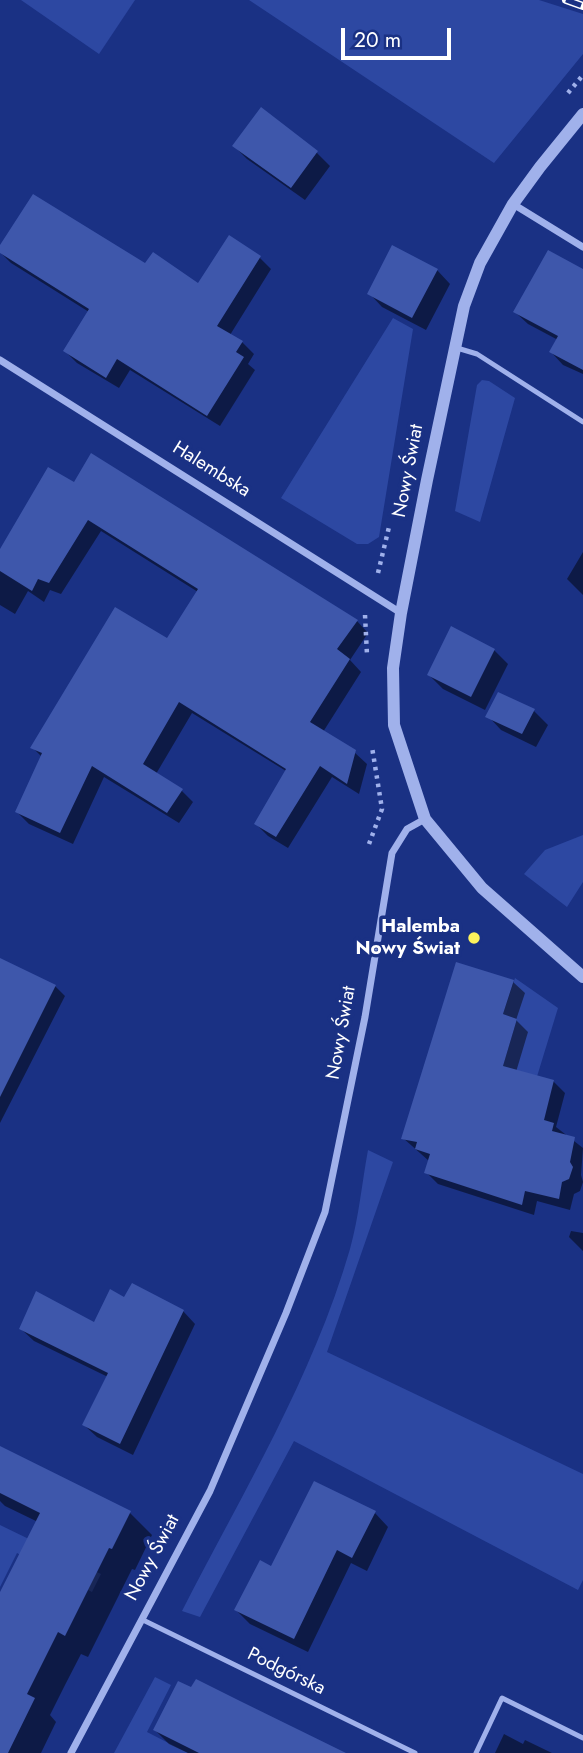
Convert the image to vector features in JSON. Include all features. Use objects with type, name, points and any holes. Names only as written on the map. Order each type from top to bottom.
[{"type":"street","name":"Nowy Świat","points":[[71,1753],[210,1491],[286,1313],[325,1212],[365,1017],[392,853],[407,829],[425,819],[394,725],[393,668],[401,613],[454,348],[464,306],[480,263],[513,204],[583,114]]},
{"type":"street","points":[[513,204],[583,247]]},
{"type":"street","name":"Halembska","points":[[0,360],[401,613]]},
{"type":"street","points":[[425,819],[482,888],[583,977]]},
{"type":"lane","points":[[454,348],[477,354],[583,422]]},
{"type":"lane","name":"Podgórska","points":[[142,1620],[415,1753]]},
{"type":"lane","points":[[476,1753],[502,1698],[583,1738]]},
{"type":"path","points":[[364,618],[368,665]]},
{"type":"path","points":[[368,845],[383,809],[370,734]]},
{"type":"shaded area","points":[[21,0],[135,0],[99,54]]},
{"type":"shaded area","points":[[249,0],[539,0],[583,14],[583,54],[494,163]]},
{"type":"shaded area","points":[[393,318],[413,329],[379,537],[368,544],[357,544],[281,498]]},
{"type":"shaded area","points":[[482,380],[489,381],[515,398],[480,522],[455,511],[477,385]]},
{"type":"shaded area","points":[[583,835],[583,882],[567,907],[524,874],[545,850]]},
{"type":"shaded area","points":[[515,978],[558,1008],[535,1083],[487,1119],[517,1019],[503,1014]]},
{"type":"shaded area","points":[[368,1150],[393,1162],[327,1352],[583,1474],[583,1580],[578,1590],[294,1441],[200,1617],[182,1611],[275,1434],[317,1343],[350,1249]]},
{"type":"shaded area","points":[[0,1525],[101,1574],[92,1592],[17,1553],[0,1587]]},
{"type":"shaded area","points":[[155,1677],[171,1685],[147,1732],[188,1753],[114,1753]]},
{"type":"building","points":[[261,107],[318,151],[291,188],[232,146]]},
{"type":"building","points":[[33,194],[145,263],[153,252],[198,283],[229,235],[261,256],[217,326],[243,341],[236,352],[244,357],[207,416],[117,359],[106,378],[63,351],[89,309],[0,253],[0,245]]},
{"type":"building","points":[[392,245],[438,269],[412,318],[367,294]]},
{"type":"building","points":[[548,250],[583,269],[583,370],[549,352],[558,336],[513,312]]},
{"type":"building","points":[[91,453],[358,620],[337,649],[350,659],[310,722],[356,750],[347,784],[320,766],[276,837],[254,824],[286,769],[179,702],[143,764],[183,789],[167,813],[92,766],[60,833],[15,812],[42,753],[30,748],[115,607],[167,638],[198,589],[88,520],[49,583],[38,579],[32,591],[0,571],[0,549],[48,467],[74,482]]},
{"type":"building","points":[[451,626],[495,649],[471,697],[427,675]]},
{"type":"building","points":[[498,692],[535,709],[522,734],[485,717]]},
{"type":"building","points":[[0,958],[56,985],[0,1097]]},
{"type":"building","points":[[456,962],[514,980],[503,1014],[517,1019],[503,1066],[554,1080],[544,1120],[554,1123],[552,1131],[575,1137],[570,1162],[573,1167],[569,1179],[562,1182],[559,1199],[525,1191],[522,1205],[424,1173],[430,1154],[415,1149],[417,1142],[401,1139]]},
{"type":"building","points":[[132,1283],[184,1310],[120,1444],[82,1425],[108,1373],[19,1329],[36,1291],[94,1322],[110,1289],[124,1297]]},
{"type":"building","points":[[0,1446],[131,1511],[112,1549],[109,1548],[65,1636],[58,1632],[27,1694],[35,1698],[8,1753],[0,1753],[0,1592],[40,1513],[0,1493]]},
{"type":"building","points":[[314,1481],[376,1511],[352,1558],[337,1550],[294,1639],[234,1610],[260,1560],[271,1566]]},
{"type":"building","points":[[196,1679],[346,1753],[199,1753],[153,1730],[178,1681],[191,1687]]},
{"type":"railway","points":[[566,0],[583,6]]},
{"type":"place","name":"Halemba Nowy Świat","points":[[474,938]]}]
